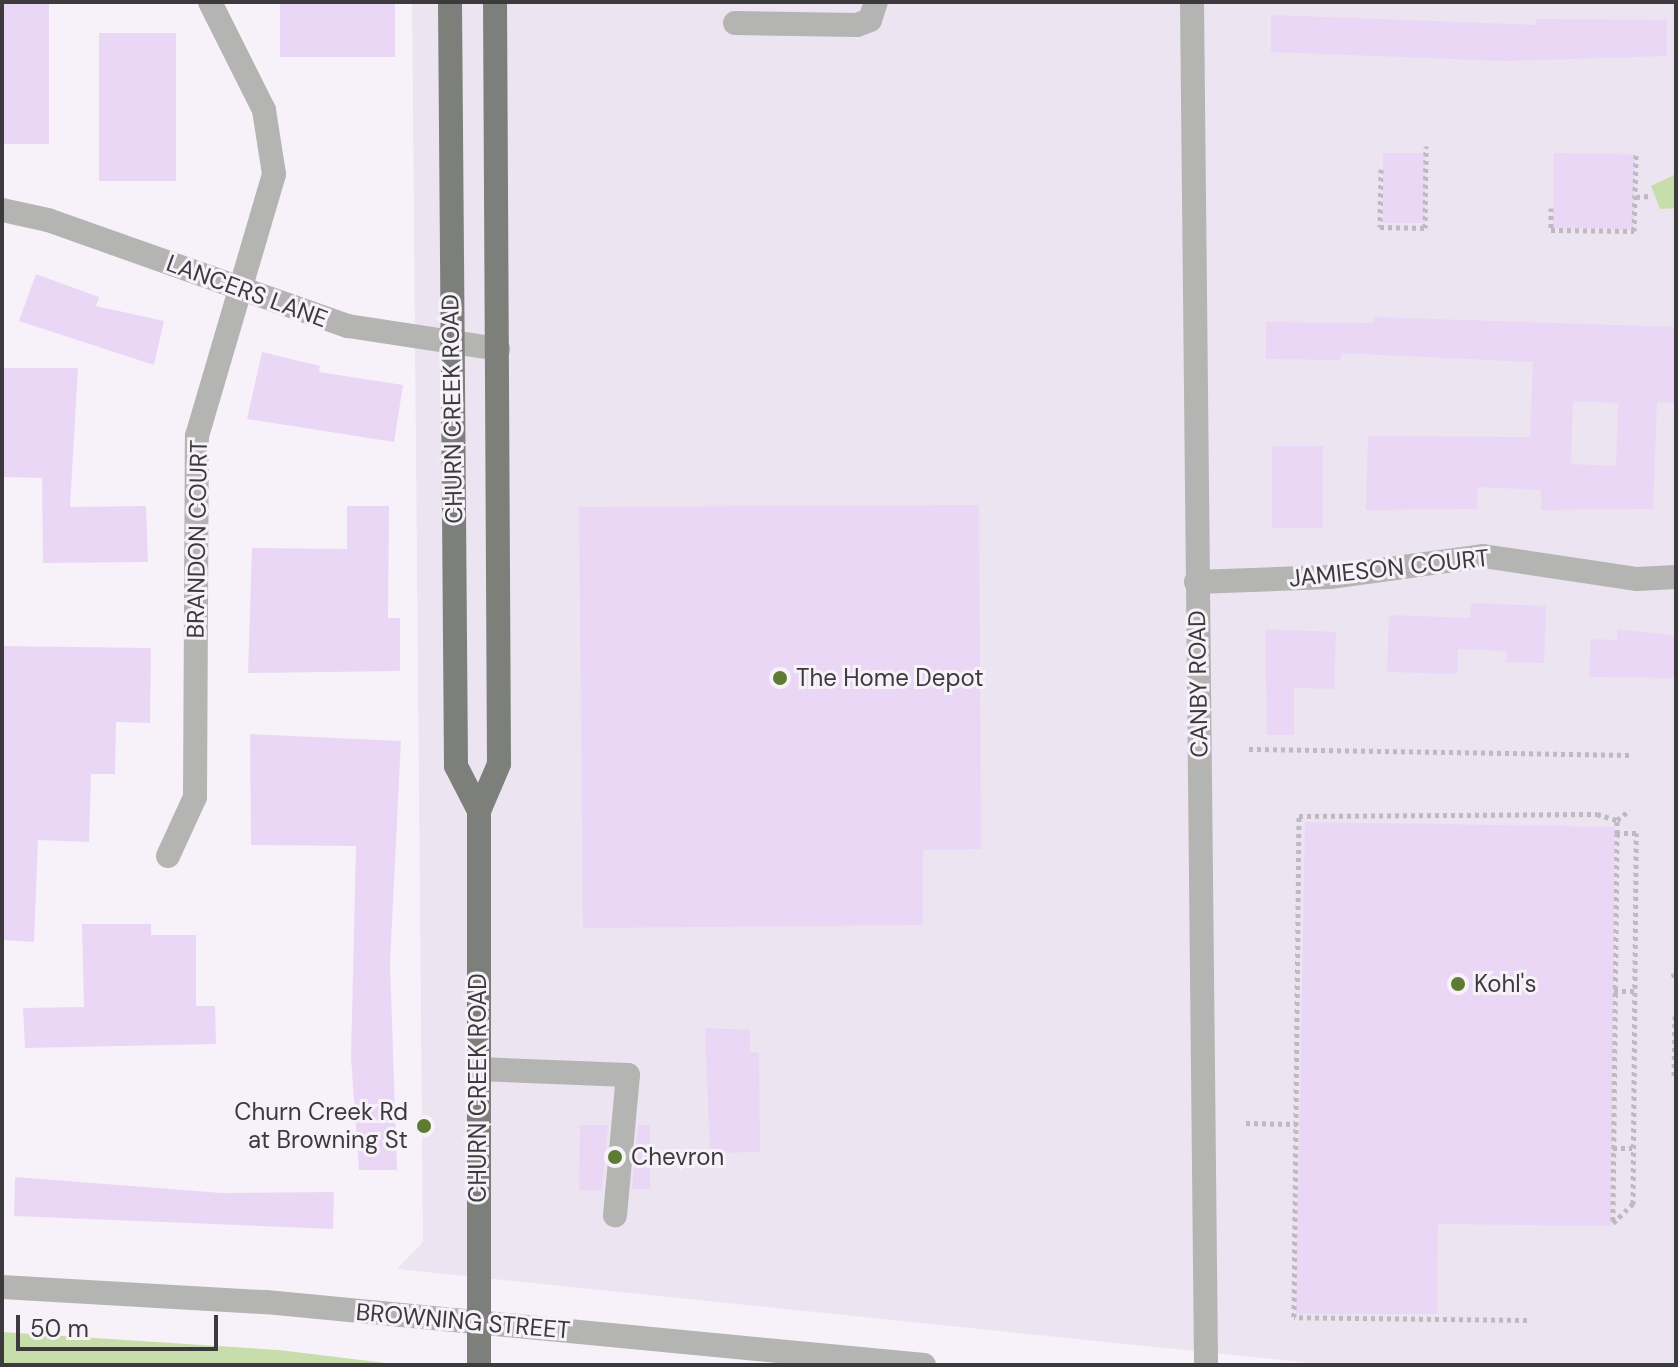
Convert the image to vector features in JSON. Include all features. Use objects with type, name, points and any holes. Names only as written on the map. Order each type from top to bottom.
[{"type":"main road","name":"CHURN CREEK ROAD","points":[[450,2],[456,766],[479,811]]},
{"type":"main road","name":"CHURN CREEK ROAD","points":[[479,1365],[479,811],[499,764],[495,2]]},
{"type":"street","name":"BRANDON COURT","points":[[168,856],[195,797],[197,436],[241,289],[268,213],[273,154],[255,87],[210,2]]},
{"type":"street","points":[[735,23],[857,25],[870,20],[876,2]]},
{"type":"street","name":"CANBY ROAD","points":[[1192,2],[1196,582],[1207,958],[1206,1365]]},
{"type":"street","name":"LANCERS LANE","points":[[2,210],[348,326],[498,349]]},
{"type":"street","name":"JAMIESON COURT","points":[[1196,582],[1330,577],[1483,556],[1637,579],[1676,577]]},
{"type":"street","points":[[479,1069],[628,1075],[615,1215]]},
{"type":"street","name":"BROWNING STREET","points":[[2,1287],[477,1322],[924,1365]]},
{"type":"path","points":[[1381,169],[1380,227],[1425,228],[1426,146]]},
{"type":"path","points":[[1551,208],[1551,230],[1634,231],[1636,154]]},
{"type":"path","points":[[1636,197],[1650,196]]},
{"type":"path","points":[[1249,749],[1631,755]]},
{"type":"path","points":[[1617,820],[1630,810]]},
{"type":"path","points":[[1527,1320],[1294,1317],[1299,816],[1597,814],[1617,820]]},
{"type":"path","points":[[1617,820],[1613,1223],[1633,1204],[1636,833],[1617,833]]},
{"type":"path","points":[[1614,991],[1635,991]]},
{"type":"path","points":[[1674,1076],[1675,1016]]},
{"type":"path","points":[[1246,1123],[1297,1124]]},
{"type":"path","points":[[1613,1148],[1633,1148]]},
{"type":"shaded area","points":[[412,2],[1676,2],[1676,1365],[1330,1365],[397,1269],[423,1242]]},
{"type":"green space","points":[[1676,174],[1676,208],[1660,209],[1651,186]]},
{"type":"green space","points":[[2,1332],[279,1350],[402,1365],[2,1365]]},
{"type":"building","points":[[2,2],[49,2],[49,144],[2,144]]},
{"type":"building","points":[[280,2],[395,2],[395,57],[280,57]]},
{"type":"building","points":[[1271,15],[1536,25],[1536,19],[1667,20],[1667,56],[1505,61],[1271,52]]},
{"type":"building","points":[[99,33],[176,33],[176,181],[99,181]]},
{"type":"building","points":[[1383,153],[1425,153],[1425,223],[1383,223]]},
{"type":"building","points":[[1554,153],[1635,154],[1634,229],[1553,228]]},
{"type":"building","points":[[36,274],[99,297],[96,306],[164,321],[154,365],[19,321]]},
{"type":"building","points":[[1373,317],[1676,327],[1676,403],[1657,402],[1653,509],[1541,510],[1541,490],[1477,487],[1477,509],[1366,510],[1368,436],[1530,437],[1533,362],[1341,353],[1341,360],[1266,359],[1266,322],[1373,323]],"holes":[[[1573,401],[1618,403],[1616,466],[1571,464]]]},
{"type":"building","points":[[262,352],[320,366],[319,372],[403,385],[394,442],[247,419]]},
{"type":"building","points":[[2,368],[78,368],[70,507],[146,506],[148,562],[43,563],[42,478],[2,477]]},
{"type":"building","points":[[1272,446],[1323,446],[1323,528],[1272,528]]},
{"type":"building","name":"The Home Depot","points":[[979,505],[981,849],[923,850],[923,925],[583,928],[579,507]]},
{"type":"building","points":[[347,506],[389,506],[388,618],[400,618],[400,671],[248,673],[252,548],[347,549]]},
{"type":"building","points":[[1471,603],[1546,606],[1544,663],[1506,662],[1507,651],[1458,649],[1457,674],[1387,672],[1389,615],[1470,618]]},
{"type":"building","points":[[1265,629],[1336,632],[1334,689],[1294,688],[1294,735],[1267,735]]},
{"type":"building","points":[[1617,629],[1676,636],[1676,678],[1589,677],[1591,639],[1617,640]]},
{"type":"building","points":[[2,646],[151,648],[150,723],[116,722],[115,774],[91,774],[89,842],[38,840],[34,942],[2,940]]},
{"type":"building","points":[[250,734],[401,741],[390,963],[397,1170],[359,1170],[351,1057],[356,846],[251,845]]},
{"type":"building","name":"Kohl's","points":[[1305,822],[1615,827],[1611,1226],[1438,1224],[1437,1314],[1296,1314]]},
{"type":"building","points":[[82,924],[151,924],[151,935],[196,935],[196,1006],[215,1006],[216,1044],[25,1048],[23,1008],[84,1007]]},
{"type":"building","points":[[705,1028],[750,1030],[750,1052],[759,1053],[760,1152],[710,1153]]},
{"type":"building","points":[[580,1125],[608,1125],[602,1190],[579,1190]]},
{"type":"building","points":[[638,1125],[650,1125],[650,1189],[632,1189]]},
{"type":"building","points":[[15,1177],[222,1193],[334,1192],[333,1229],[14,1216]]},
{"type":"place","name":"The Home Depot","points":[[780,678]]},
{"type":"place","name":"Kohl's","points":[[1458,984]]},
{"type":"place","name":"Churn Creek Rd at Browning St","points":[[424,1126]]},
{"type":"place","name":"Chevron","points":[[615,1157]]}]
